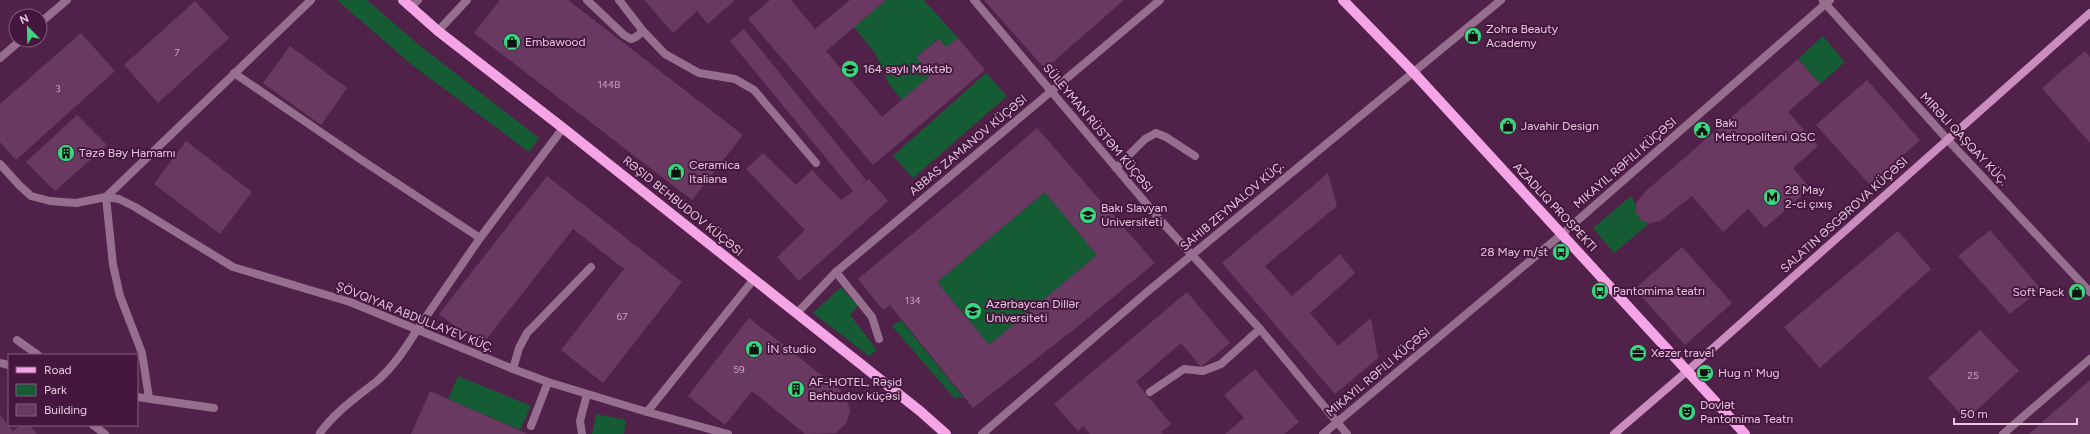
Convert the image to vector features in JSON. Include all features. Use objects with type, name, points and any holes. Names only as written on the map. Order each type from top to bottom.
[{"type":"main road","name":"RƏŞID BEHBUDOV KÜÇƏSI","points":[[403,0],[415,4],[438,31],[564,128],[920,411],[946,434]]},
{"type":"main road","points":[[1343,0],[1414,72],[1745,434]]},
{"type":"main road","points":[[1614,434],[1687,372],[2090,13]]},
{"type":"street","points":[[48,16],[67,0]]},
{"type":"street","points":[[149,398],[142,353],[120,296],[113,265],[106,197],[234,72],[311,0]]},
{"type":"street","points":[[438,31],[467,0]]},
{"type":"street","points":[[587,0],[624,35],[631,39],[643,31]]},
{"type":"street","points":[[619,0],[643,31],[665,54],[699,73],[735,79],[754,90],[816,163]]},
{"type":"street","name":"SÜLEYMAN RÜSTƏM KÜÇƏSI","points":[[974,0],[1191,255],[1260,329],[1347,434]]},
{"type":"street","name":"ABBAS ZAMANOV KÜÇƏSI","points":[[797,314],[836,272],[1160,0]]},
{"type":"street","name":"SAHIB ZEYNALOV KÜÇ.","points":[[982,434],[1191,255],[1501,0]]},
{"type":"street","points":[[1323,434],[1562,234],[1826,1]]},
{"type":"street","name":"MIRƏLI QAŞQAY KÜÇ.","points":[[1826,1],[1947,139],[2090,292]]},
{"type":"street","points":[[0,58],[12,48]]},
{"type":"street","points":[[234,72],[360,159],[480,238]]},
{"type":"street","points":[[320,432],[328,421],[378,380],[400,358],[417,330],[480,238],[564,128]]},
{"type":"street","points":[[1116,168],[1145,139],[1156,133],[1166,137],[1195,156]]},
{"type":"street","name":"ŞÖVQIYAR ABDULLAYEV KÜÇ.","points":[[0,164],[31,196],[50,201],[76,203],[106,197],[119,199],[135,207],[233,267],[338,298],[513,370],[548,382],[647,412],[728,434]]},
{"type":"street","points":[[513,370],[519,348],[526,333],[591,267]]},
{"type":"street","points":[[836,272],[872,317],[878,340]]},
{"type":"street","points":[[647,412],[754,279]]},
{"type":"street","points":[[1150,392],[1184,369],[1203,371],[1221,364],[1260,329]]},
{"type":"street","points":[[17,340],[37,354]]},
{"type":"street","points":[[2003,434],[2090,360]]},
{"type":"street","points":[[531,426],[548,382]]},
{"type":"street","points":[[582,434],[580,421],[586,394]]},
{"type":"street","points":[[138,397],[214,408]]},
{"type":"street","points":[[94,426],[105,434]]},
{"type":"green space","points":[[337,0],[367,0],[419,45],[539,138],[529,152],[412,65]]},
{"type":"green space","points":[[886,0],[924,0],[958,38],[946,47],[938,39],[916,57],[931,75],[902,100],[889,84],[875,53],[854,27]]},
{"type":"green space","points":[[1823,36],[1845,62],[1820,84],[1798,59]]},
{"type":"green space","points":[[986,73],[1007,96],[913,178],[893,156]]},
{"type":"green space","points":[[1045,192],[1097,255],[989,345],[937,282]]},
{"type":"green space","points":[[1631,196],[1634,200],[1638,215],[1644,221],[1650,223],[1614,253],[1593,228]]},
{"type":"green space","points":[[841,287],[858,306],[850,315],[877,350],[869,356],[813,313]]},
{"type":"green space","points":[[901,320],[964,398],[954,398],[892,326]]},
{"type":"green space","points":[[458,376],[531,406],[520,430],[448,399]]},
{"type":"green space","points":[[596,414],[626,420],[624,434],[592,434]]},
{"type":"building","points":[[500,0],[568,0],[743,135],[692,200],[474,33]]},
{"type":"building","points":[[644,0],[735,0],[708,24],[697,11],[673,33]]},
{"type":"building","points":[[770,0],[791,0],[815,29],[850,0],[886,0],[826,51],[882,117],[931,75],[916,57],[939,39],[946,47],[958,38],[985,70],[873,165],[748,19]]},
{"type":"building","points":[[984,0],[1124,0],[1045,69]]},
{"type":"building","points":[[195,1],[229,38],[158,103],[124,65]]},
{"type":"building","points":[[744,29],[866,180],[859,186],[869,179],[888,201],[799,281],[777,257],[805,230],[746,169],[763,153],[796,185],[812,170],[841,200],[853,191],[730,41]]},
{"type":"building","points":[[81,33],[115,71],[16,160],[0,142],[0,104]]},
{"type":"building","points":[[290,46],[347,88],[321,125],[263,83]]},
{"type":"building","points":[[2085,51],[2090,57],[2090,143],[2042,88]]},
{"type":"building","points":[[1798,59],[1820,84],[1788,112],[1818,146],[1793,168],[1810,188],[1765,228],[1748,209],[1723,232],[1692,196],[1660,221],[1650,223],[1642,221],[1636,213],[1636,203],[1645,192]]},
{"type":"building","points":[[1867,80],[1920,140],[1870,185],[1816,125]]},
{"type":"building","name":"Təzə Bəy Hamamı","points":[[77,115],[107,145],[55,191],[26,162]]},
{"type":"building","points":[[1037,128],[1155,263],[1077,327],[973,408],[890,305],[883,310],[858,279]],"holes":[[[1045,192],[1097,255],[989,345],[937,282]]]},
{"type":"building","points":[[186,141],[252,192],[220,234],[154,184]]},
{"type":"building","points":[[1328,173],[1337,206],[1265,266],[1292,296],[1340,254],[1355,273],[1310,313],[1338,346],[1371,318],[1378,358],[1335,394],[1222,263]]},
{"type":"building","points":[[547,176],[682,282],[603,383],[561,350],[624,269],[573,229],[481,346],[439,314]]},
{"type":"building","points":[[1990,230],[2041,289],[2010,314],[1958,256]]},
{"type":"building","points":[[1898,231],[1931,269],[1820,368],[1784,327]]},
{"type":"building","points":[[1682,247],[1732,303],[1685,345],[1635,289]]},
{"type":"building","points":[[1187,292],[1230,343],[1201,367],[1181,343],[1136,382],[1171,424],[1161,432],[1163,434],[1090,434],[1083,426],[1078,431],[1054,404]]},
{"type":"building","points":[[749,318],[838,388],[847,399],[850,411],[846,424],[836,433],[805,434],[752,391],[725,425],[688,396]]},
{"type":"building","points":[[1980,330],[2019,371],[1966,420],[1928,378]]},
{"type":"building","points":[[1255,369],[1299,422],[1284,434],[1225,434],[1244,418],[1224,395]]},
{"type":"building","points":[[2090,380],[2090,434],[2029,434]]},
{"type":"building","points":[[430,391],[448,399],[528,434],[411,434]]},
{"type":"building","points":[[0,415],[13,431],[20,426],[31,426],[37,434],[0,434]]},
{"type":"place","name":"Zohra Beauty Academy","points":[[1473,36]]},
{"type":"place","name":"Embawood","points":[[512,42]]},
{"type":"place","name":"164 saylı Məktəb","points":[[850,69]]},
{"type":"place","name":"Javahir Design","points":[[1508,126]]},
{"type":"place","name":"Bakı Metropoliteni QSC","points":[[1702,130]]},
{"type":"place","name":"Təzə Bəy Hamamı","points":[[66,153]]},
{"type":"place","name":"Ceramica Italiana","points":[[676,172]]},
{"type":"place","name":"28 May 2-ci çıxış","points":[[1772,197]]},
{"type":"place","name":"Bakı Slavyan Universiteti","points":[[1088,215]]},
{"type":"place","name":"28 May m/st","points":[[1561,252]]},
{"type":"place","name":"Pantomima teatrı","points":[[1600,291]]},
{"type":"place","name":"Soft Pack","points":[[2077,292]]},
{"type":"place","name":"Azərbaycan Dillər Universiteti","points":[[973,311]]},
{"type":"place","name":"İN studio","points":[[754,349]]},
{"type":"place","name":"Xezer travel","points":[[1638,353]]},
{"type":"place","name":"Hug n' Mug","points":[[1705,373]]},
{"type":"place","name":"AF-HOTEL, Rəşid Behbudov küçəsi","points":[[796,389]]},
{"type":"place","name":"Dovlət Pantomima Teatrı","points":[[1687,412]]}]
